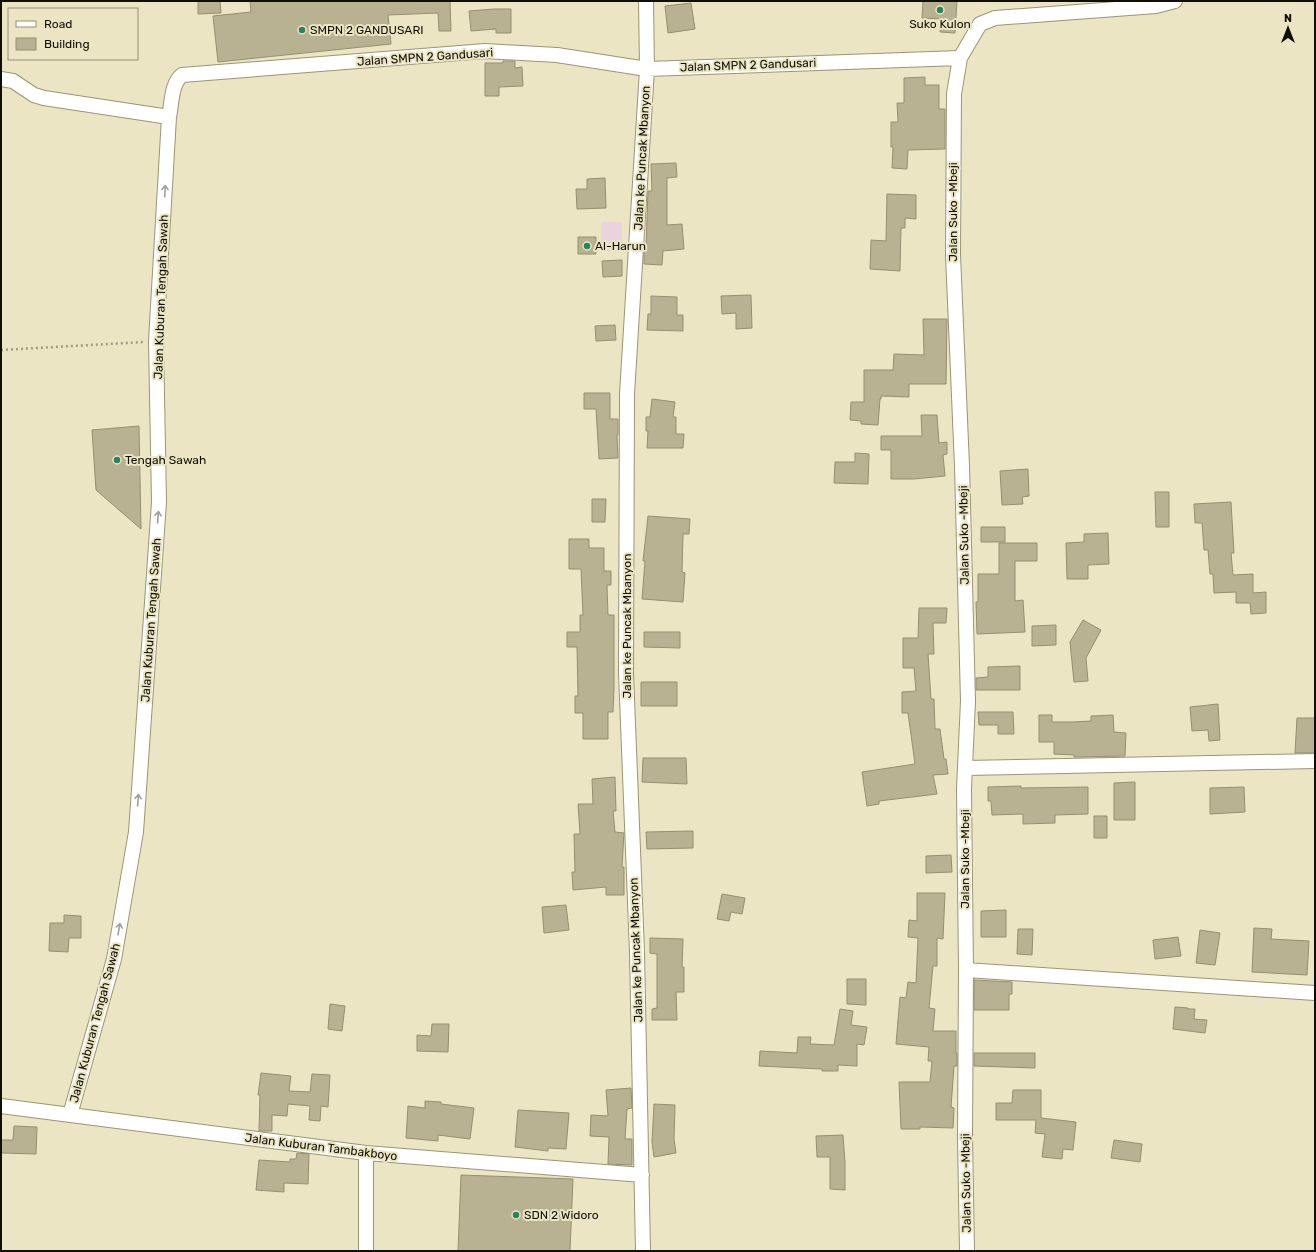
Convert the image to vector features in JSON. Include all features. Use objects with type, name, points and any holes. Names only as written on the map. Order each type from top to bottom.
[{"type":"street","name":"Jalan ke Puncak Mbanyon","points":[[643,1251],[637,952],[626,673],[627,402],[647,69],[646,1]]},
{"type":"street","name":"Jalan Suko -Mbeji","points":[[967,1251],[965,1137],[965,768],[968,701],[962,466],[953,255],[954,94],[960,58],[980,24],[995,18],[1156,6],[1175,1]]},
{"type":"street","name":"Jalan SMPN 2 Gandusari","points":[[170,117],[174,89],[177,79],[182,75],[485,51],[557,55],[647,69],[960,58]]},
{"type":"street","points":[[1,79],[13,81],[34,95],[44,98],[170,117]]},
{"type":"street","name":"Jalan Kuburan Tengah Sawah","points":[[70,1115],[114,959],[136,832],[159,502],[156,341],[170,117]]},
{"type":"street","points":[[965,768],[1315,761]]},
{"type":"street","points":[[966,970],[1315,993]]},
{"type":"street","name":"Jalan Kuburan Tambakboyo","points":[[1,1106],[366,1153],[642,1175]]},
{"type":"street","points":[[366,1153],[366,1251]]},
{"type":"path","points":[[1,350],[156,341]]},
{"type":"shaded area","points":[[601,222],[622,222],[622,252],[601,251]]},
{"type":"building","points":[[198,1],[220,1],[221,13],[198,14]]},
{"type":"building","name":"SMPN 2 GANDUSARI","points":[[250,1],[450,1],[451,31],[439,31],[438,13],[388,15],[391,44],[218,62],[213,16],[251,12]]},
{"type":"building","name":"Suko Kulon","points":[[923,1],[957,1],[955,33],[940,32],[941,19],[922,18]]},
{"type":"building","points":[[691,3],[695,29],[668,33],[665,6]]},
{"type":"building","points":[[511,9],[511,33],[496,33],[496,29],[471,31],[469,11]]},
{"type":"building","points":[[503,61],[515,61],[515,68],[522,67],[523,86],[499,87],[499,96],[485,96],[485,63],[503,63]]},
{"type":"building","points":[[925,77],[925,85],[939,85],[939,109],[945,109],[945,149],[908,150],[907,169],[892,168],[893,147],[891,147],[891,122],[898,122],[897,103],[904,103],[904,78]]},
{"type":"building","points":[[676,163],[677,177],[667,178],[667,225],[682,224],[684,249],[663,251],[662,265],[644,264],[648,191],[652,191],[651,164]]},
{"type":"building","points":[[605,178],[606,208],[577,209],[576,189],[587,189],[587,179]]},
{"type":"building","points":[[887,194],[916,195],[916,219],[905,218],[905,228],[901,228],[900,271],[870,269],[871,240],[886,241]]},
{"type":"building","name":"Al-Harun","points":[[578,237],[596,237],[596,254],[578,254]]},
{"type":"building","points":[[622,260],[622,276],[603,277],[602,261]]},
{"type":"building","points":[[751,295],[752,328],[736,329],[736,313],[722,314],[721,296]]},
{"type":"building","points":[[651,296],[677,297],[677,315],[683,315],[683,331],[647,330],[648,314],[651,314]]},
{"type":"building","points":[[923,319],[947,319],[946,384],[909,384],[909,397],[881,396],[878,425],[861,424],[861,421],[850,420],[851,402],[864,402],[864,370],[893,370],[894,354],[924,355]]},
{"type":"building","points":[[615,325],[616,340],[596,341],[595,326]]},
{"type":"building","points":[[584,393],[610,393],[610,419],[618,419],[618,458],[599,459],[596,409],[584,409]]},
{"type":"building","points":[[652,399],[675,402],[673,417],[676,417],[676,434],[684,434],[683,448],[647,448],[648,431],[646,431],[646,417],[650,417]]},
{"type":"building","points":[[921,415],[937,415],[939,443],[947,442],[947,454],[943,455],[945,476],[914,479],[891,479],[891,450],[881,450],[881,436],[922,436]]},
{"type":"building","name":"Tengah Sawah","points":[[139,426],[141,529],[96,490],[92,430]]},
{"type":"building","points":[[855,453],[869,454],[868,484],[834,483],[835,462],[855,462]]},
{"type":"building","points":[[1028,469],[1029,496],[1022,497],[1023,504],[1002,505],[1000,471]]},
{"type":"building","points":[[1155,492],[1169,492],[1169,527],[1156,527]]},
{"type":"building","points":[[592,499],[606,499],[605,522],[592,522]]},
{"type":"building","points":[[1231,502],[1234,553],[1231,553],[1233,575],[1253,574],[1253,593],[1266,592],[1266,613],[1251,614],[1250,603],[1236,603],[1236,592],[1214,593],[1213,574],[1210,574],[1208,550],[1204,550],[1202,523],[1195,523],[1194,504]]},
{"type":"building","points":[[648,516],[690,519],[689,534],[683,534],[682,572],[685,573],[683,602],[642,599],[645,561],[643,561]]},
{"type":"building","points":[[981,527],[1005,527],[1005,542],[981,542]]},
{"type":"building","points":[[1108,533],[1109,564],[1088,565],[1088,579],[1067,579],[1066,543],[1084,542],[1084,534]]},
{"type":"building","points":[[569,539],[589,539],[589,548],[604,548],[604,571],[611,571],[611,585],[607,585],[608,615],[614,615],[614,688],[613,712],[608,712],[608,739],[583,739],[583,713],[575,713],[575,696],[578,696],[577,647],[567,647],[567,632],[580,632],[580,615],[583,615],[581,569],[569,569]]},
{"type":"building","points":[[999,543],[1037,543],[1037,561],[1015,561],[1015,601],[1023,600],[1025,632],[977,634],[976,602],[978,602],[978,574],[999,574]]},
{"type":"building","points":[[919,608],[947,608],[946,623],[933,623],[934,654],[928,654],[931,699],[934,699],[935,729],[940,729],[944,759],[946,759],[948,774],[933,775],[937,794],[879,801],[879,804],[867,806],[862,772],[915,764],[908,713],[902,713],[902,692],[916,691],[914,668],[903,668],[903,638],[918,638]]},
{"type":"building","points":[[1083,620],[1101,630],[1086,658],[1088,681],[1074,682],[1070,642]]},
{"type":"building","points":[[1056,625],[1056,645],[1032,646],[1032,626]]},
{"type":"building","points":[[644,632],[680,632],[680,648],[644,647]]},
{"type":"building","points":[[1020,666],[1020,690],[976,690],[976,678],[988,677],[988,667]]},
{"type":"building","points":[[641,682],[677,682],[677,706],[641,706]]},
{"type":"building","points":[[1218,704],[1220,740],[1209,741],[1208,730],[1192,731],[1190,707]]},
{"type":"building","points":[[978,712],[1013,712],[1014,734],[998,734],[998,725],[979,725]]},
{"type":"building","points":[[1039,715],[1052,715],[1052,722],[1072,722],[1091,721],[1091,716],[1113,715],[1114,732],[1126,733],[1125,756],[1074,757],[1074,755],[1054,754],[1054,742],[1039,742]]},
{"type":"building","points":[[1297,718],[1315,718],[1315,753],[1295,753]]},
{"type":"building","points":[[643,758],[686,758],[687,784],[642,782]]},
{"type":"building","points":[[615,777],[616,811],[613,811],[615,832],[624,833],[622,867],[624,867],[624,895],[606,895],[606,887],[573,890],[572,872],[575,872],[574,834],[580,834],[578,804],[593,804],[592,779]]},
{"type":"building","points":[[1135,782],[1135,820],[1114,820],[1114,783]]},
{"type":"building","points":[[1021,786],[1021,788],[1088,787],[1088,814],[1055,815],[1055,823],[1023,824],[1023,814],[992,815],[991,801],[988,801],[988,787]]},
{"type":"building","points":[[1244,787],[1245,812],[1210,814],[1210,788]]},
{"type":"building","points":[[1094,816],[1107,816],[1107,838],[1094,838]]},
{"type":"building","points":[[693,831],[693,848],[647,849],[646,832]]},
{"type":"building","points":[[951,855],[952,872],[926,873],[926,856]]},
{"type":"building","points":[[917,893],[945,893],[943,939],[937,938],[937,966],[933,966],[929,1008],[935,1009],[933,1031],[956,1031],[957,1066],[954,1066],[951,1107],[954,1108],[953,1128],[920,1127],[920,1129],[901,1129],[899,1082],[930,1082],[932,1061],[928,1061],[929,1047],[896,1044],[900,997],[906,998],[908,982],[916,983],[918,938],[908,937],[909,920],[917,921]]},
{"type":"building","points":[[722,894],[745,898],[742,914],[731,912],[729,921],[717,919]]},
{"type":"building","points":[[566,905],[569,930],[544,933],[542,907]]},
{"type":"building","points":[[1006,910],[1006,937],[981,937],[981,911]]},
{"type":"building","points":[[64,915],[81,916],[81,938],[69,938],[68,952],[49,951],[50,923],[64,923]]},
{"type":"building","points":[[1254,928],[1272,929],[1271,939],[1309,941],[1307,975],[1252,972]]},
{"type":"building","points":[[1018,929],[1033,929],[1032,955],[1017,954]]},
{"type":"building","points":[[1200,930],[1220,933],[1215,965],[1196,963]]},
{"type":"building","points":[[1178,937],[1181,956],[1155,959],[1153,940]]},
{"type":"building","points":[[650,938],[683,939],[682,967],[684,967],[684,992],[676,992],[677,1020],[652,1020],[652,1009],[657,1008],[657,954],[650,953]]},
{"type":"building","points":[[847,979],[866,979],[866,1005],[847,1004]]},
{"type":"building","points":[[974,980],[1012,982],[1012,994],[1009,994],[1009,1010],[974,1010]]},
{"type":"building","points":[[330,1004],[345,1006],[342,1031],[328,1029]]},
{"type":"building","points":[[1175,1007],[1195,1009],[1194,1019],[1207,1020],[1205,1033],[1173,1029]]},
{"type":"building","points":[[840,1009],[853,1011],[851,1025],[867,1027],[864,1045],[857,1044],[857,1066],[838,1065],[838,1071],[822,1071],[822,1069],[759,1066],[760,1051],[797,1053],[798,1037],[811,1037],[810,1044],[834,1045]]},
{"type":"building","points":[[432,1024],[449,1024],[448,1052],[417,1051],[417,1035],[431,1036]]},
{"type":"building","points":[[974,1053],[1035,1053],[1035,1068],[974,1066]]},
{"type":"building","points":[[261,1073],[291,1076],[289,1091],[310,1092],[312,1074],[330,1075],[328,1107],[321,1106],[320,1121],[309,1120],[310,1106],[288,1104],[287,1116],[272,1115],[272,1131],[259,1131],[260,1095],[258,1095]]},
{"type":"building","points":[[631,1088],[632,1108],[627,1109],[625,1139],[632,1139],[632,1165],[608,1164],[609,1137],[590,1136],[591,1115],[608,1116],[606,1090]]},
{"type":"building","points":[[1013,1090],[1041,1090],[1041,1118],[1076,1122],[1073,1150],[1063,1149],[1062,1159],[1042,1157],[1045,1134],[1035,1133],[1036,1120],[996,1120],[996,1103],[1012,1103]]},
{"type":"building","points":[[425,1101],[441,1102],[441,1104],[474,1108],[470,1139],[438,1135],[438,1141],[406,1138],[408,1106],[425,1108]]},
{"type":"building","points":[[654,1104],[675,1105],[674,1139],[676,1153],[654,1157],[652,1142]]},
{"type":"building","points":[[518,1110],[569,1113],[566,1149],[548,1148],[548,1151],[515,1147]]},
{"type":"building","points":[[14,1126],[37,1127],[36,1154],[1,1153],[1,1140],[13,1140]]},
{"type":"building","points":[[843,1135],[845,1190],[830,1189],[830,1157],[817,1157],[816,1136]]},
{"type":"building","points":[[1114,1140],[1142,1144],[1140,1162],[1111,1158]]},
{"type":"building","points":[[297,1153],[309,1154],[308,1184],[284,1183],[284,1192],[256,1190],[259,1160],[290,1162],[290,1159],[296,1159]]},
{"type":"building","name":"SDN 2 Widoro","points":[[461,1175],[573,1179],[570,1251],[458,1251]]},
{"type":"place","name":"Suko Kulon","points":[[940,10]]},
{"type":"place","name":"SMPN 2 GANDUSARI","points":[[302,30]]},
{"type":"place","name":"Al-Harun","points":[[587,246]]},
{"type":"place","name":"Tengah Sawah","points":[[117,460]]},
{"type":"place","name":"SDN 2 Widoro","points":[[516,1215]]}]
